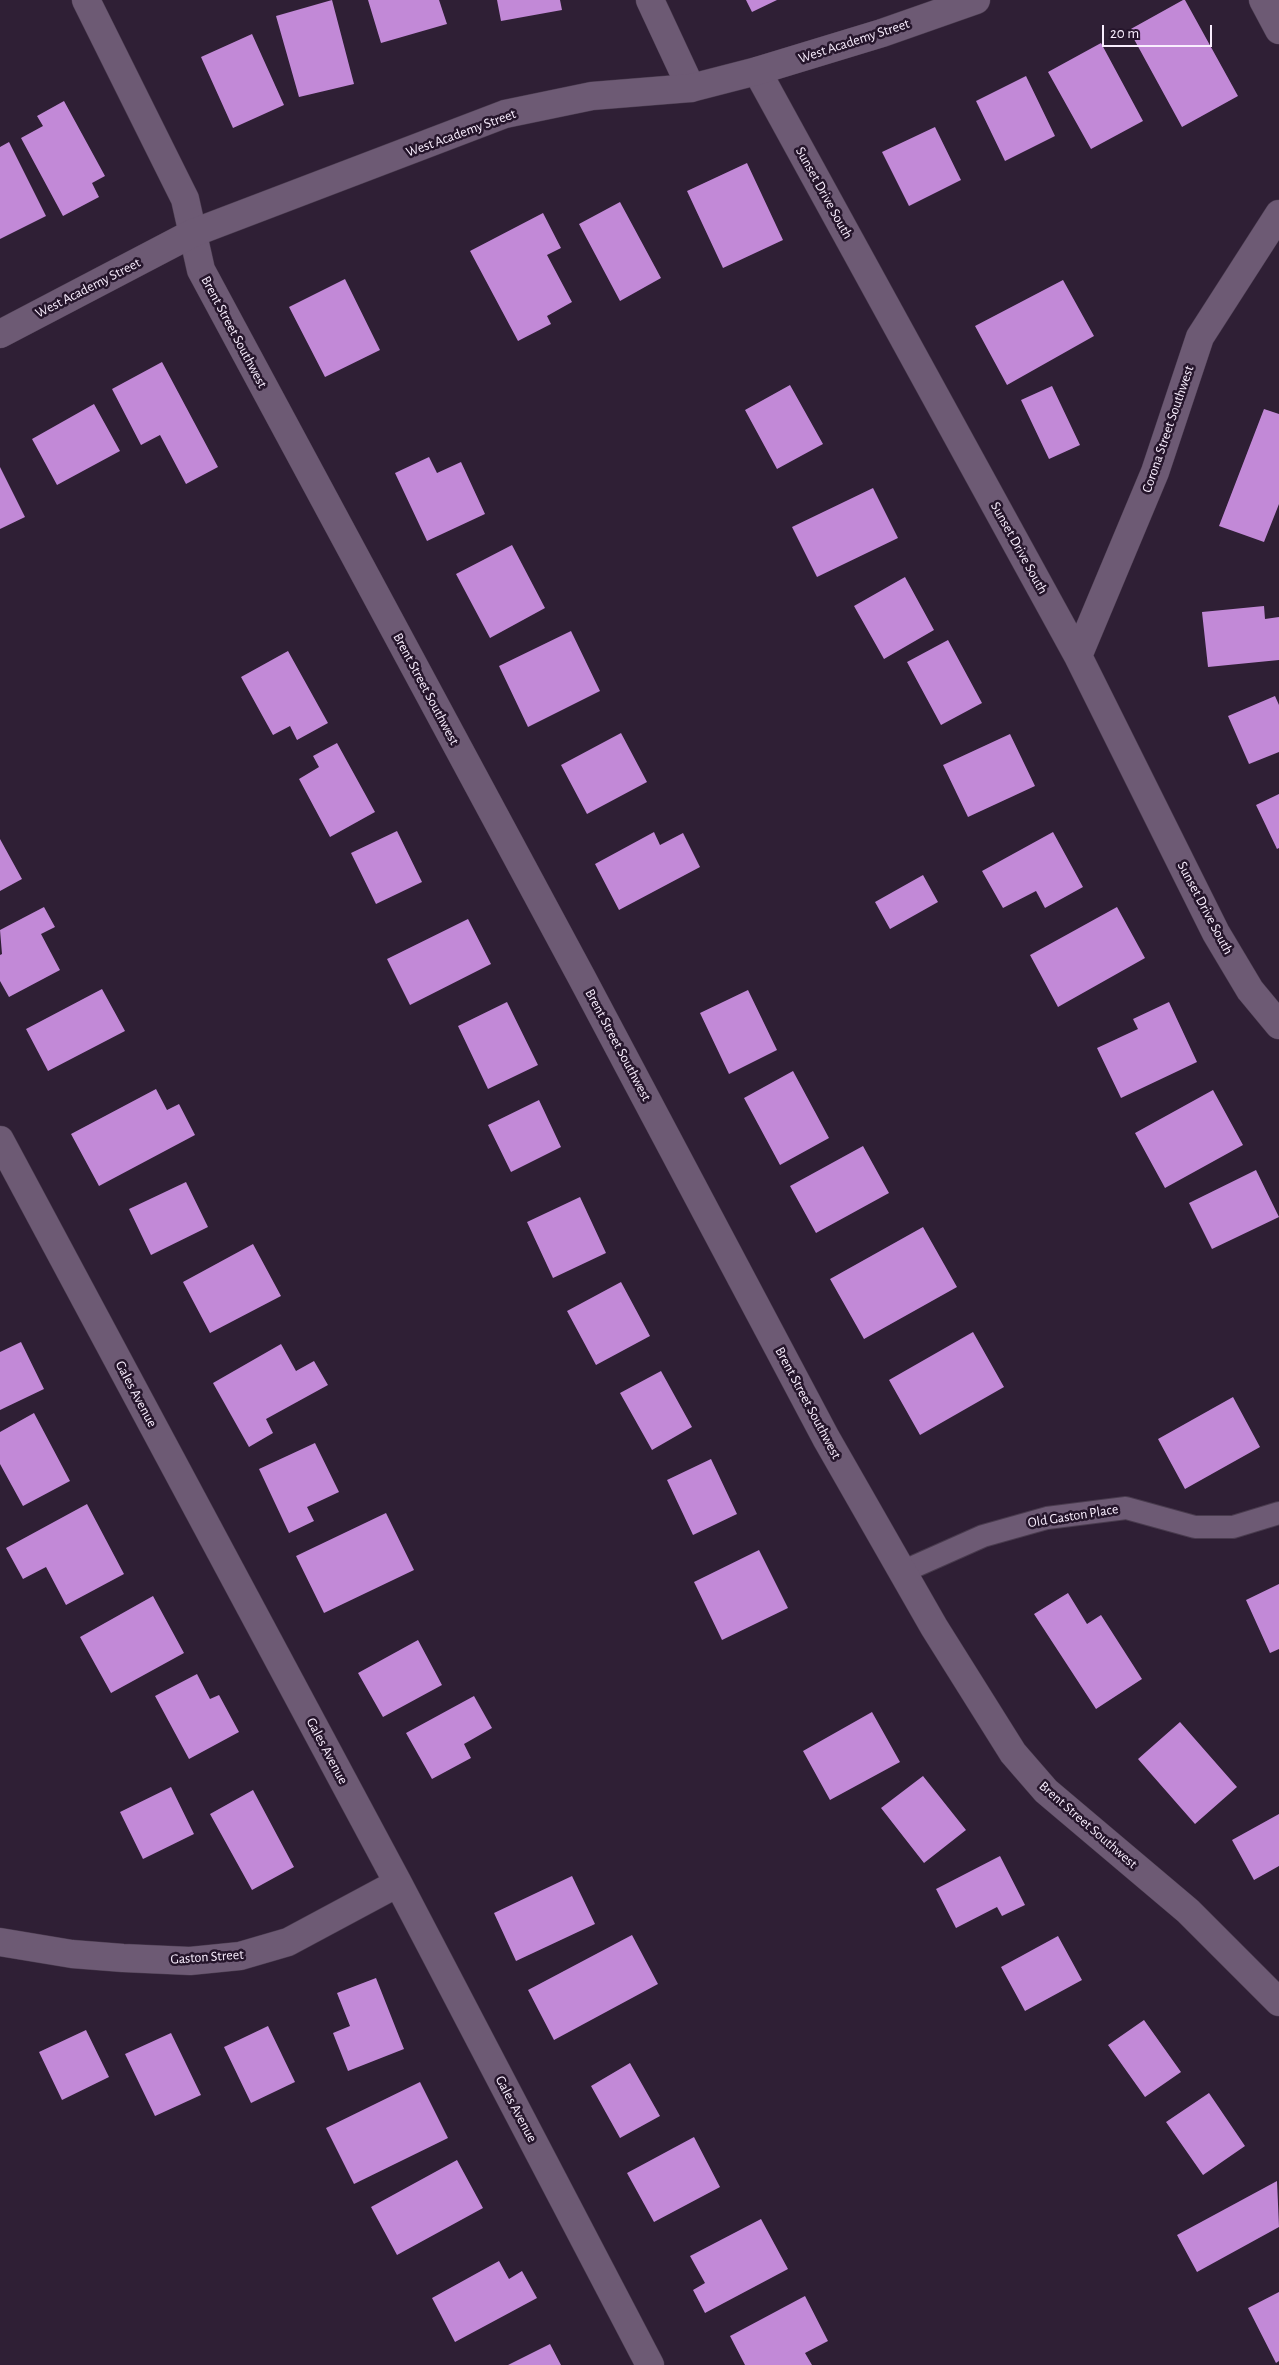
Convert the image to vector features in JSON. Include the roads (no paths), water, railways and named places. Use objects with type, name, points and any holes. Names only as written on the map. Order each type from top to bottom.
[{"type":"street","name":"Brent Street Southwest","points":[[86,0],[185,199],[201,270],[582,978],[826,1438],[934,1627],[1014,1753],[1046,1791],[1188,1911],[1279,2002]]},
{"type":"street","points":[[650,0],[691,88]]},
{"type":"street","name":"West Academy Street","points":[[0,334],[194,233],[505,114],[592,96],[691,88],[757,71],[882,33],[976,0]]},
{"type":"street","points":[[1263,0],[1279,30]]},
{"type":"street","name":"Sunset Drive South","points":[[757,71],[1078,656],[1216,933],[1250,990],[1279,1025]]},
{"type":"street","name":"Corona Street Southwest","points":[[1078,656],[1155,472],[1200,337],[1279,214]]},
{"type":"street","name":"Gales Avenue","points":[[0,1140],[398,1883],[650,2365]]},
{"type":"street","name":"Gaston Street","points":[[0,1942],[72,1954],[122,1958],[190,1961],[240,1956],[288,1942],[398,1883]]},
{"type":"lane","name":"Old Gaston Place","points":[[902,1572],[983,1536],[1047,1518],[1126,1508],[1195,1527],[1233,1527],[1279,1513]]}]
